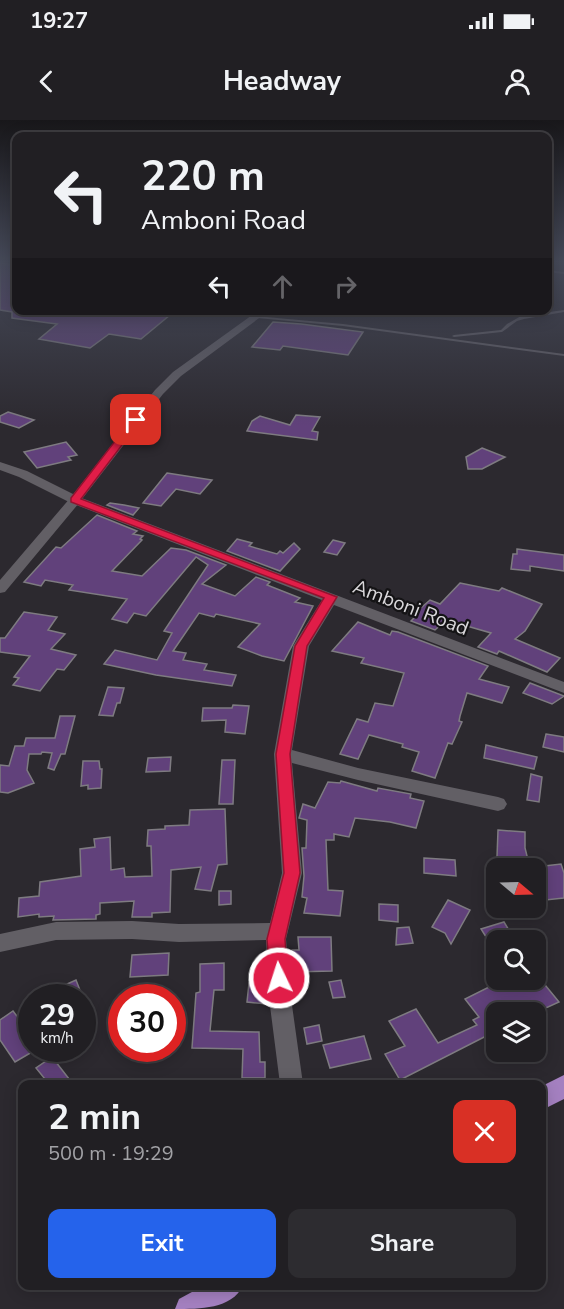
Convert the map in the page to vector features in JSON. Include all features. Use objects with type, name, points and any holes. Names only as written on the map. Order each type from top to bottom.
[{"type":"highway","points":[[546,1097],[564,1086]]},
{"type":"highway","points":[[189,1309],[222,1290]]},
{"type":"street","points":[[0,589],[171,380],[260,315]]},
{"type":"street","name":"Amboni Road","points":[[0,466],[23,474],[75,500],[564,688]]},
{"type":"street","points":[[291,1080],[280,998],[276,939],[292,873],[283,754],[301,646],[331,597]]},
{"type":"street","points":[[283,754],[358,774],[498,804]]},
{"type":"street","points":[[0,943],[56,931],[132,930],[179,933],[278,931]]},
{"type":"lane","points":[[273,315],[564,355]]},
{"type":"lane","points":[[437,337],[502,331],[507,324],[526,315]]},
{"type":"building","points":[[12,315],[169,315],[141,339],[109,334],[90,348],[39,339],[57,324],[12,318]]},
{"type":"building","points":[[273,322],[363,332],[348,355],[283,346],[280,350],[252,347]]},
{"type":"building","points":[[8,412],[34,420],[19,428],[0,422],[0,416]]},
{"type":"building","points":[[296,415],[320,417],[312,431],[318,432],[317,440],[247,431],[252,421],[260,416],[290,425]]},
{"type":"building","points":[[66,442],[77,455],[68,457],[71,460],[37,468],[24,452]]},
{"type":"building","points":[[482,448],[505,457],[482,469],[468,469],[466,457]]},
{"type":"building","points":[[167,473],[212,480],[200,494],[176,489],[161,506],[143,503]]},
{"type":"building","points":[[110,503],[139,508],[133,515],[107,505]]},
{"type":"building","points":[[97,515],[137,531],[133,534],[143,536],[140,539],[142,540],[112,571],[142,576],[171,548],[186,550],[226,565],[202,584],[235,596],[256,577],[270,582],[267,585],[300,598],[295,602],[313,606],[284,661],[238,647],[260,624],[216,614],[214,617],[199,613],[173,651],[186,653],[183,660],[207,664],[204,670],[236,675],[232,686],[156,675],[104,664],[115,650],[157,660],[172,633],[164,631],[208,565],[196,557],[146,616],[134,613],[127,623],[112,619],[127,599],[69,590],[73,585],[45,580],[41,586],[24,582],[56,547],[61,548]]},
{"type":"building","points":[[237,539],[252,543],[249,546],[277,554],[280,551],[283,553],[294,543],[300,549],[280,571],[227,551]]},
{"type":"building","points":[[333,540],[345,543],[337,555],[324,552]]},
{"type":"building","points":[[517,549],[564,555],[564,571],[530,566],[530,571],[511,569],[513,554],[517,554]]},
{"type":"building","points":[[460,583],[499,591],[502,588],[542,604],[525,631],[515,639],[560,658],[547,672],[499,651],[497,654],[478,647],[491,633],[446,620],[435,630],[411,621],[417,615],[414,614],[430,600],[440,604]]},
{"type":"building","points":[[24,612],[57,617],[48,630],[65,634],[51,649],[76,655],[64,670],[57,669],[40,691],[13,685],[19,678],[14,677],[30,656],[0,652],[0,638],[5,638]]},
{"type":"building","points":[[358,622],[390,635],[392,631],[398,632],[488,666],[479,679],[509,687],[502,703],[467,693],[459,721],[462,722],[452,744],[448,743],[435,778],[412,771],[419,752],[402,747],[403,744],[369,735],[358,759],[340,754],[357,719],[368,722],[375,703],[393,706],[404,673],[361,663],[364,658],[332,651]]},
{"type":"building","points":[[530,683],[564,696],[552,704],[523,693]]},
{"type":"building","points":[[108,687],[124,688],[113,716],[99,715]]},
{"type":"building","points":[[233,705],[249,706],[245,734],[225,732],[226,720],[202,721],[203,708],[232,708]]},
{"type":"building","points":[[60,716],[75,716],[65,754],[61,754],[54,770],[48,768],[52,753],[29,754],[27,770],[34,783],[8,793],[0,792],[0,765],[9,766],[15,746],[24,746],[26,738],[55,738]]},
{"type":"building","points":[[546,734],[564,737],[564,752],[543,747]]},
{"type":"building","points":[[486,745],[537,757],[534,769],[484,758]]},
{"type":"building","points":[[171,757],[170,771],[146,772],[148,758]]},
{"type":"building","points":[[222,760],[235,760],[233,804],[219,804]]},
{"type":"building","points":[[83,761],[99,761],[100,769],[102,769],[101,788],[88,789],[88,785],[81,786]]},
{"type":"building","points":[[531,774],[542,777],[539,802],[527,800]]},
{"type":"building","points":[[341,781],[377,791],[378,788],[411,794],[410,798],[424,801],[416,828],[355,818],[349,837],[334,834],[334,840],[326,840],[328,890],[343,891],[340,916],[304,913],[307,898],[302,897],[304,876],[302,848],[306,848],[307,820],[299,818],[303,804],[315,808],[328,782],[340,783]]},
{"type":"building","points":[[225,809],[227,864],[218,865],[211,891],[195,889],[201,867],[171,870],[170,912],[152,913],[152,917],[132,917],[134,901],[100,903],[100,914],[96,915],[96,919],[53,920],[54,916],[39,917],[39,914],[18,917],[19,898],[39,896],[40,882],[81,876],[80,849],[95,847],[94,839],[110,837],[111,870],[124,868],[125,877],[152,876],[151,846],[147,846],[148,830],[165,829],[165,826],[189,825],[190,810]]},
{"type":"building","points":[[498,830],[525,832],[528,858],[497,857]]},
{"type":"building","points":[[424,858],[455,860],[456,876],[424,873]]},
{"type":"building","points":[[561,864],[564,873],[564,898],[546,900],[546,866]]},
{"type":"building","points":[[219,891],[231,891],[231,904],[219,905]]},
{"type":"building","points":[[448,900],[470,910],[451,944],[445,933],[432,927]]},
{"type":"building","points":[[379,904],[398,905],[398,922],[379,920]]},
{"type":"building","points":[[504,922],[509,930],[486,930],[486,937],[481,929]]},
{"type":"building","points":[[409,927],[413,943],[396,945],[397,928]]},
{"type":"building","points":[[298,937],[331,937],[332,971],[292,972],[292,950],[299,950]]},
{"type":"building","points":[[169,953],[168,975],[130,977],[132,955]]},
{"type":"building","points":[[224,963],[224,990],[214,990],[210,1031],[259,1032],[260,1062],[265,1062],[265,1078],[242,1078],[243,1049],[192,1048],[196,993],[200,992],[200,964]]},
{"type":"building","points":[[341,980],[345,997],[333,998],[329,982]]},
{"type":"building","points":[[249,983],[266,984],[267,1004],[247,1002]]},
{"type":"building","points":[[546,986],[559,1002],[546,1008],[546,1002],[486,1002],[486,1036],[400,1080],[385,1054],[405,1046],[389,1021],[416,1009],[438,1043],[477,1025],[473,1020],[479,1017],[465,999],[486,988],[546,990]]},
{"type":"building","points":[[13,1011],[18,1018],[18,1060],[15,1062],[0,1040],[0,1020]]},
{"type":"building","points":[[319,1025],[322,1041],[307,1044],[304,1028]]},
{"type":"building","points":[[364,1036],[371,1059],[330,1068],[323,1045]]},
{"type":"building","points":[[45,1062],[56,1062],[70,1080],[46,1080],[36,1068]]},
{"type":"route","points":[[136,420],[75,500],[331,597],[301,646],[283,754],[292,873],[276,939],[279,978]]}]
